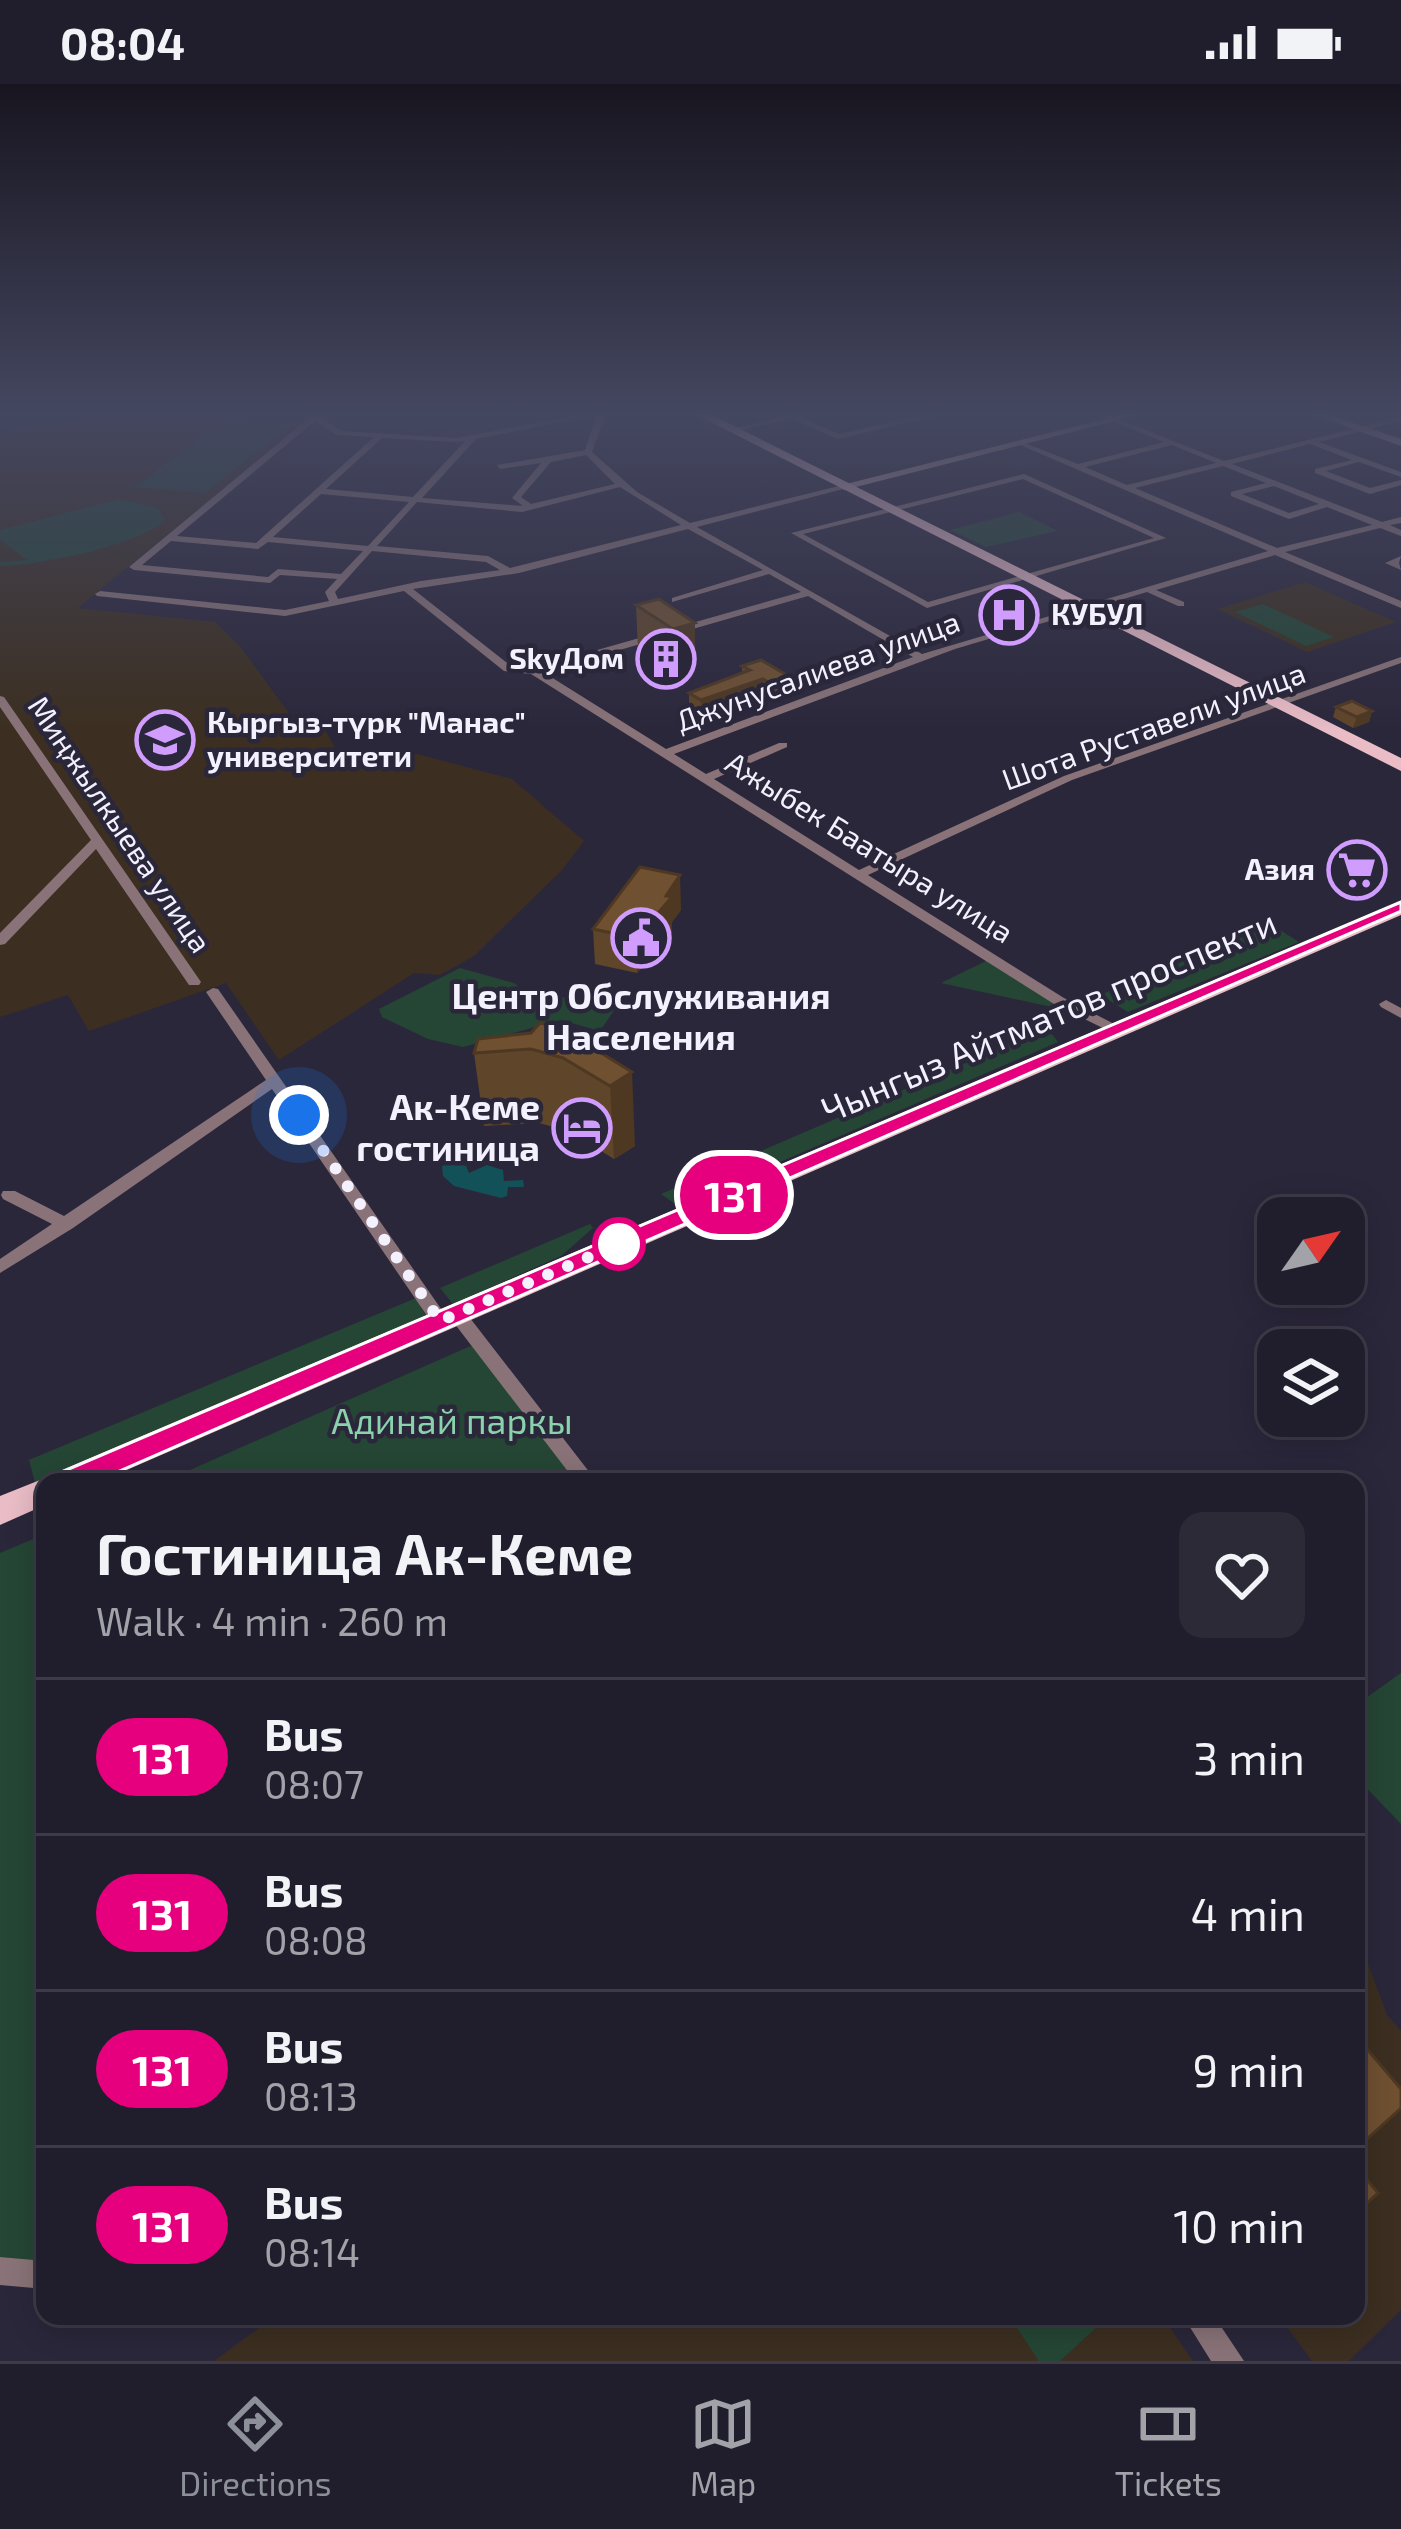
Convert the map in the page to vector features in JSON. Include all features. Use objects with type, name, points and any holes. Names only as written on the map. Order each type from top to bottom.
[{"type":"main road","points":[[909,518],[1401,765]]},
{"type":"main road","name":"Чынгыз Айтматов проспекти","points":[[87,1473],[1401,907]]},
{"type":"main road","points":[[0,1510],[36,1495]]},
{"type":"street","points":[[193,518],[134,567],[270,580],[278,572],[343,578]]},
{"type":"street","points":[[170,538],[258,546],[287,518]]},
{"type":"street","points":[[334,602],[330,592],[398,518]]},
{"type":"street","points":[[673,518],[920,657]]},
{"type":"street","points":[[100,594],[285,613],[508,571],[716,518]]},
{"type":"street","points":[[857,518],[795,533],[927,605],[1162,538],[1120,518]]},
{"type":"street","points":[[1203,518],[1401,605]]},
{"type":"street","points":[[1363,518],[1401,533]]},
{"type":"street","name":"Джунусалиева улица","points":[[666,752],[920,657],[1281,550],[1401,520]]},
{"type":"street","points":[[265,539],[488,560],[508,571]]},
{"type":"street","points":[[675,600],[770,571]]},
{"type":"street","name":"Ажыбек Баатыра улица","points":[[405,587],[508,669],[534,671],[1059,1001],[1115,1030]]},
{"type":"street","points":[[1149,590],[1181,604]]},
{"type":"street","points":[[534,671],[810,593]]},
{"type":"street","name":"Шота Руставели улица","points":[[861,874],[1068,778],[1401,660]]},
{"type":"street","name":"Миңжылкыева улица","points":[[0,699],[194,982]]},
{"type":"street","points":[[707,778],[783,746]]},
{"type":"street","points":[[0,940],[98,842]]},
{"type":"street","points":[[213,992],[449,1317],[579,1473]]},
{"type":"street","points":[[1386,1004],[1401,1014]]},
{"type":"street","points":[[0,1267],[276,1080]]},
{"type":"street","points":[[9,1195],[67,1224]]},
{"type":"street","points":[[0,2271],[36,2274]]},
{"type":"street","points":[[1203,2325],[1228,2361]]},
{"type":"shaded area","name":"Кыргыз-түрк \"Манас\" университети","points":[[0,518],[187,518],[78,608],[215,622],[239,645],[302,731],[323,726],[338,753],[364,749],[391,758],[417,754],[512,779],[584,841],[562,870],[474,956],[440,975],[414,973],[279,1060],[226,983],[89,1031],[68,995],[0,1017]]},
{"type":"shaded area","points":[[1305,582],[1396,622],[1307,652],[1217,609]]},
{"type":"shaded area","points":[[487,1165],[503,1170],[504,1181],[523,1180],[524,1187],[508,1187],[507,1196],[501,1198],[454,1186],[443,1176],[442,1166],[466,1166],[469,1173]]},
{"type":"shaded area","points":[[1365,1956],[1387,2015],[1401,2031],[1401,2310],[1349,2361],[1312,2361],[1286,2325],[1365,2325]]},
{"type":"shaded area","points":[[263,2325],[1168,2325],[1193,2361],[214,2361]]},
{"type":"green space","points":[[45,518],[165,520],[111,546],[0,566],[0,562],[27,560],[0,540],[0,530]]},
{"type":"green space","points":[[995,518],[1032,518],[1058,531],[986,547],[950,530]]},
{"type":"green space","points":[[1263,604],[1334,637],[1306,646],[1235,612]]},
{"type":"green space","points":[[1272,925],[1299,942],[1128,1012],[1100,995]]},
{"type":"green space","points":[[990,959],[1058,1004],[1052,1007],[941,983]]},
{"type":"green space","points":[[460,968],[514,983],[524,991],[617,1006],[600,1031],[561,1020],[463,1047],[428,1039],[382,1017],[379,1009]]},
{"type":"green space","points":[[1040,1031],[1051,1033],[1058,1042],[678,1206],[661,1194]]},
{"type":"green space","points":[[590,1224],[593,1228],[561,1256],[453,1304],[440,1288]]},
{"type":"green space","points":[[416,1298],[427,1317],[59,1473],[36,1473],[35,1483],[29,1460]]},
{"type":"green space","name":"Адинай паркы","points":[[475,1344],[574,1473],[183,1473]]},
{"type":"green space","points":[[36,1538],[36,2261],[0,2257],[0,1553]]},
{"type":"green space","points":[[1401,1673],[1401,1824],[1365,1786],[1365,1699]]},
{"type":"green space","points":[[1015,2325],[1099,2325],[1060,2361],[1039,2361]]},
{"type":"building","points":[[659,599],[695,623],[673,629],[636,605]]},
{"type":"building","points":[[761,660],[797,681],[778,688],[763,679],[701,700],[689,693],[750,670],[742,666]]},
{"type":"building","points":[[1352,701],[1372,711],[1357,717],[1336,707]]},
{"type":"building","points":[[640,867],[680,875],[666,896],[672,897],[636,938],[593,929]]},
{"type":"building","points":[[540,1023],[600,1036],[593,1048],[632,1072],[610,1086],[563,1058],[531,1049],[474,1053],[478,1039],[531,1033]]},
{"type":"building","points":[[1365,2047],[1401,2089],[1401,2108],[1365,2141]]},
{"type":"building","points":[[1365,2177],[1378,2193],[1365,2205]]},
{"type":"bus line","name":"131","points":[[87,1473],[1401,907]]},
{"type":"place","name":"КУБУЛ","points":[[1009,615]]},
{"type":"place","name":"SkyДом","points":[[666,659]]},
{"type":"place","name":"Кыргыз-түрк \"Манас\" университети","points":[[165,740]]},
{"type":"place","name":"Азия","points":[[1357,870]]},
{"type":"place","name":"Центр Обслуживания Населения","points":[[641,938]]},
{"type":"place","name":"Ак-Кеме гостиница","points":[[582,1128]]},
{"type":"route","points":[[299,1115],[440,1321],[626,1241],[619,1244]]}]
